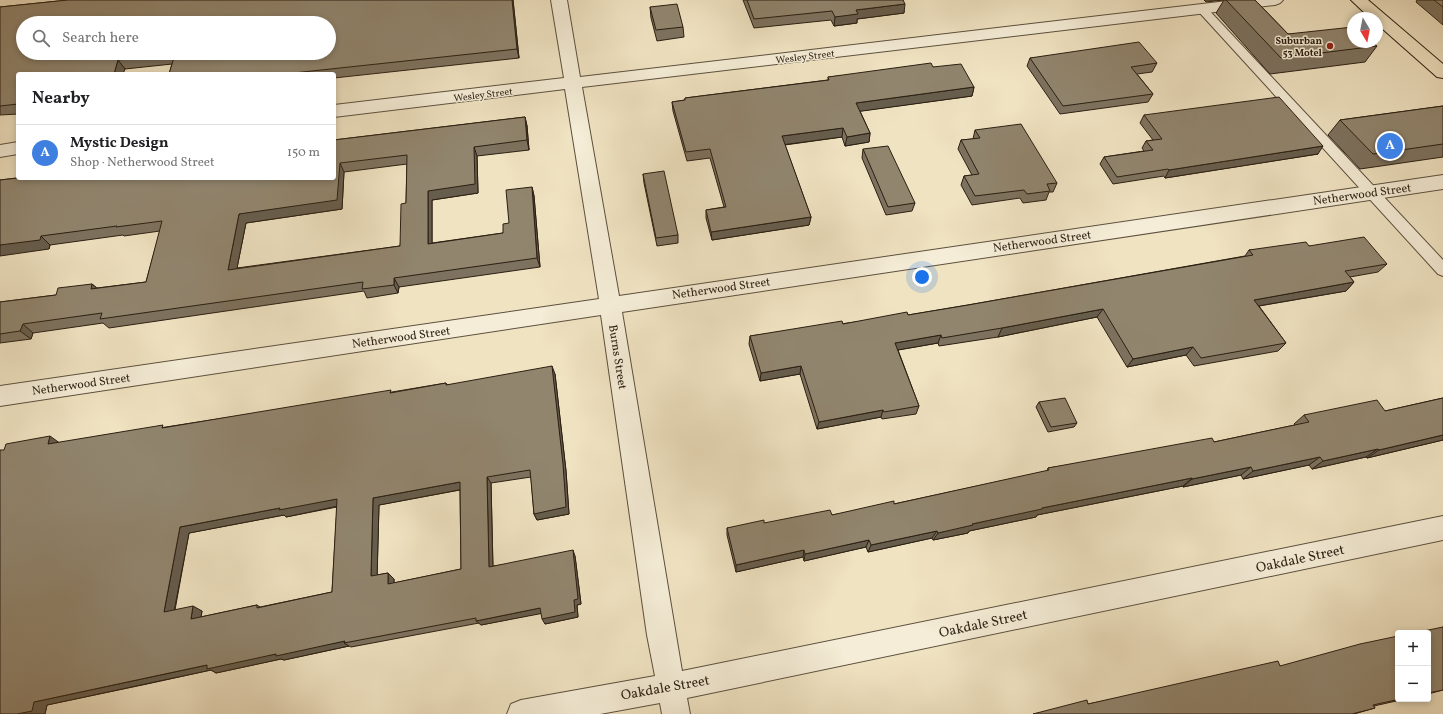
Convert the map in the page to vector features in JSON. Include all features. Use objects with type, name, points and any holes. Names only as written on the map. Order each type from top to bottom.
[{"type":"main road","points":[[1359,0],[1443,73]]},
{"type":"street","name":"Burns Street","points":[[559,0],[610,305],[661,635],[676,714]]},
{"type":"street","name":"Wesley Street","points":[[336,111],[1275,0]]},
{"type":"street","points":[[0,151],[16,148]]},
{"type":"street","name":"Netherwood Street","points":[[0,396],[1443,182]]},
{"type":"street","name":"Oakdale Street","points":[[521,714],[670,687],[1443,528]]},
{"type":"lane","points":[[1202,9],[1443,270]]},
{"type":"building","points":[[68,0],[512,0],[517,49],[303,72],[170,72],[173,60],[336,60],[336,16],[16,16],[16,60],[118,60],[115,72],[16,72],[16,104],[0,106],[0,7]]},
{"type":"building","points":[[747,0],[903,0],[905,4],[856,10],[858,14],[835,17],[832,11],[754,19]]},
{"type":"building","points":[[1226,0],[1255,0],[1288,34],[1347,28],[1347,48],[1361,48],[1281,58]]},
{"type":"building","points":[[1434,0],[1443,0],[1443,7]]},
{"type":"building","points":[[677,4],[683,27],[656,30],[650,7]]},
{"type":"building","points":[[1139,42],[1157,63],[1131,67],[1153,94],[1063,106],[1030,58]]},
{"type":"building","points":[[931,63],[933,67],[961,64],[974,87],[856,103],[870,133],[847,137],[843,128],[782,136],[811,217],[711,232],[706,210],[726,207],[710,149],[686,152],[672,102],[685,100],[685,98],[829,80],[828,77]]},
{"type":"building","points":[[1279,97],[1323,146],[1117,177],[1104,157],[1153,150],[1146,141],[1162,139],[1144,115]]},
{"type":"building","points":[[1443,106],[1443,144],[1373,154],[1340,120]]},
{"type":"building","points":[[525,117],[527,140],[474,147],[475,184],[428,191],[428,244],[503,233],[503,224],[509,223],[506,190],[532,187],[537,258],[394,278],[394,285],[362,289],[363,282],[100,319],[102,313],[23,324],[20,331],[0,334],[0,302],[56,295],[58,288],[92,284],[91,289],[146,282],[162,221],[41,236],[40,240],[0,245],[0,180],[16,178],[16,180],[336,180],[336,140]],"holes":[[[407,155],[406,203],[401,204],[400,246],[228,270],[239,214],[337,200],[340,163]]]},
{"type":"building","points":[[1021,124],[1057,183],[1047,184],[1050,191],[1027,194],[1024,190],[975,196],[964,176],[979,174],[961,140],[980,138],[975,130]]},
{"type":"building","points":[[888,146],[915,203],[888,207],[863,149]]},
{"type":"building","points":[[664,171],[678,235],[656,238],[643,174]]},
{"type":"building","points":[[1364,237],[1387,264],[1345,271],[1354,282],[1254,300],[1286,343],[1201,358],[1193,347],[1133,359],[1103,309],[942,338],[941,335],[895,343],[919,406],[884,412],[883,410],[819,422],[801,366],[761,373],[750,336],[842,321],[843,324],[907,312],[908,315],[968,305],[1253,255],[1249,250],[1306,242],[1309,246]]},
{"type":"building","points":[[552,366],[563,464],[566,507],[534,514],[530,470],[487,477],[489,567],[573,550],[578,599],[574,600],[575,612],[542,619],[540,608],[476,621],[476,618],[344,643],[345,641],[207,669],[207,665],[34,702],[32,711],[17,714],[0,714],[0,450],[4,450],[6,444],[50,436],[48,444],[163,425],[162,428],[391,390],[390,393],[446,383],[446,385]],"holes":[[[460,482],[461,569],[388,584],[388,573],[371,576],[373,498]],[[337,499],[332,592],[257,608],[257,605],[191,619],[193,606],[164,612],[180,527]]]},
{"type":"building","points":[[1065,398],[1077,423],[1051,427],[1039,402]]},
{"type":"building","points":[[1443,398],[1443,435],[1323,461],[1320,457],[1253,471],[1251,467],[1192,478],[1042,508],[938,533],[937,531],[871,545],[869,540],[805,554],[804,550],[736,565],[727,528],[764,520],[764,523],[830,510],[832,515],[894,501],[894,504],[1049,470],[1048,468],[1212,438],[1214,442],[1309,422],[1304,415],[1377,400],[1385,411]]},
{"type":"building","points":[[1443,627],[1443,690],[1431,692],[1431,630],[1428,630]]},
{"type":"building","points":[[1395,637],[1395,700],[1373,705],[1375,708],[1352,714],[1033,714],[1087,700],[1088,704],[1278,661],[1280,666],[1360,644]]},
{"type":"place","name":"Suburban 53 Motel","points":[[1330,46]]},
{"type":"place","name":"Mystic Design","points":[[1390,146]]}]
